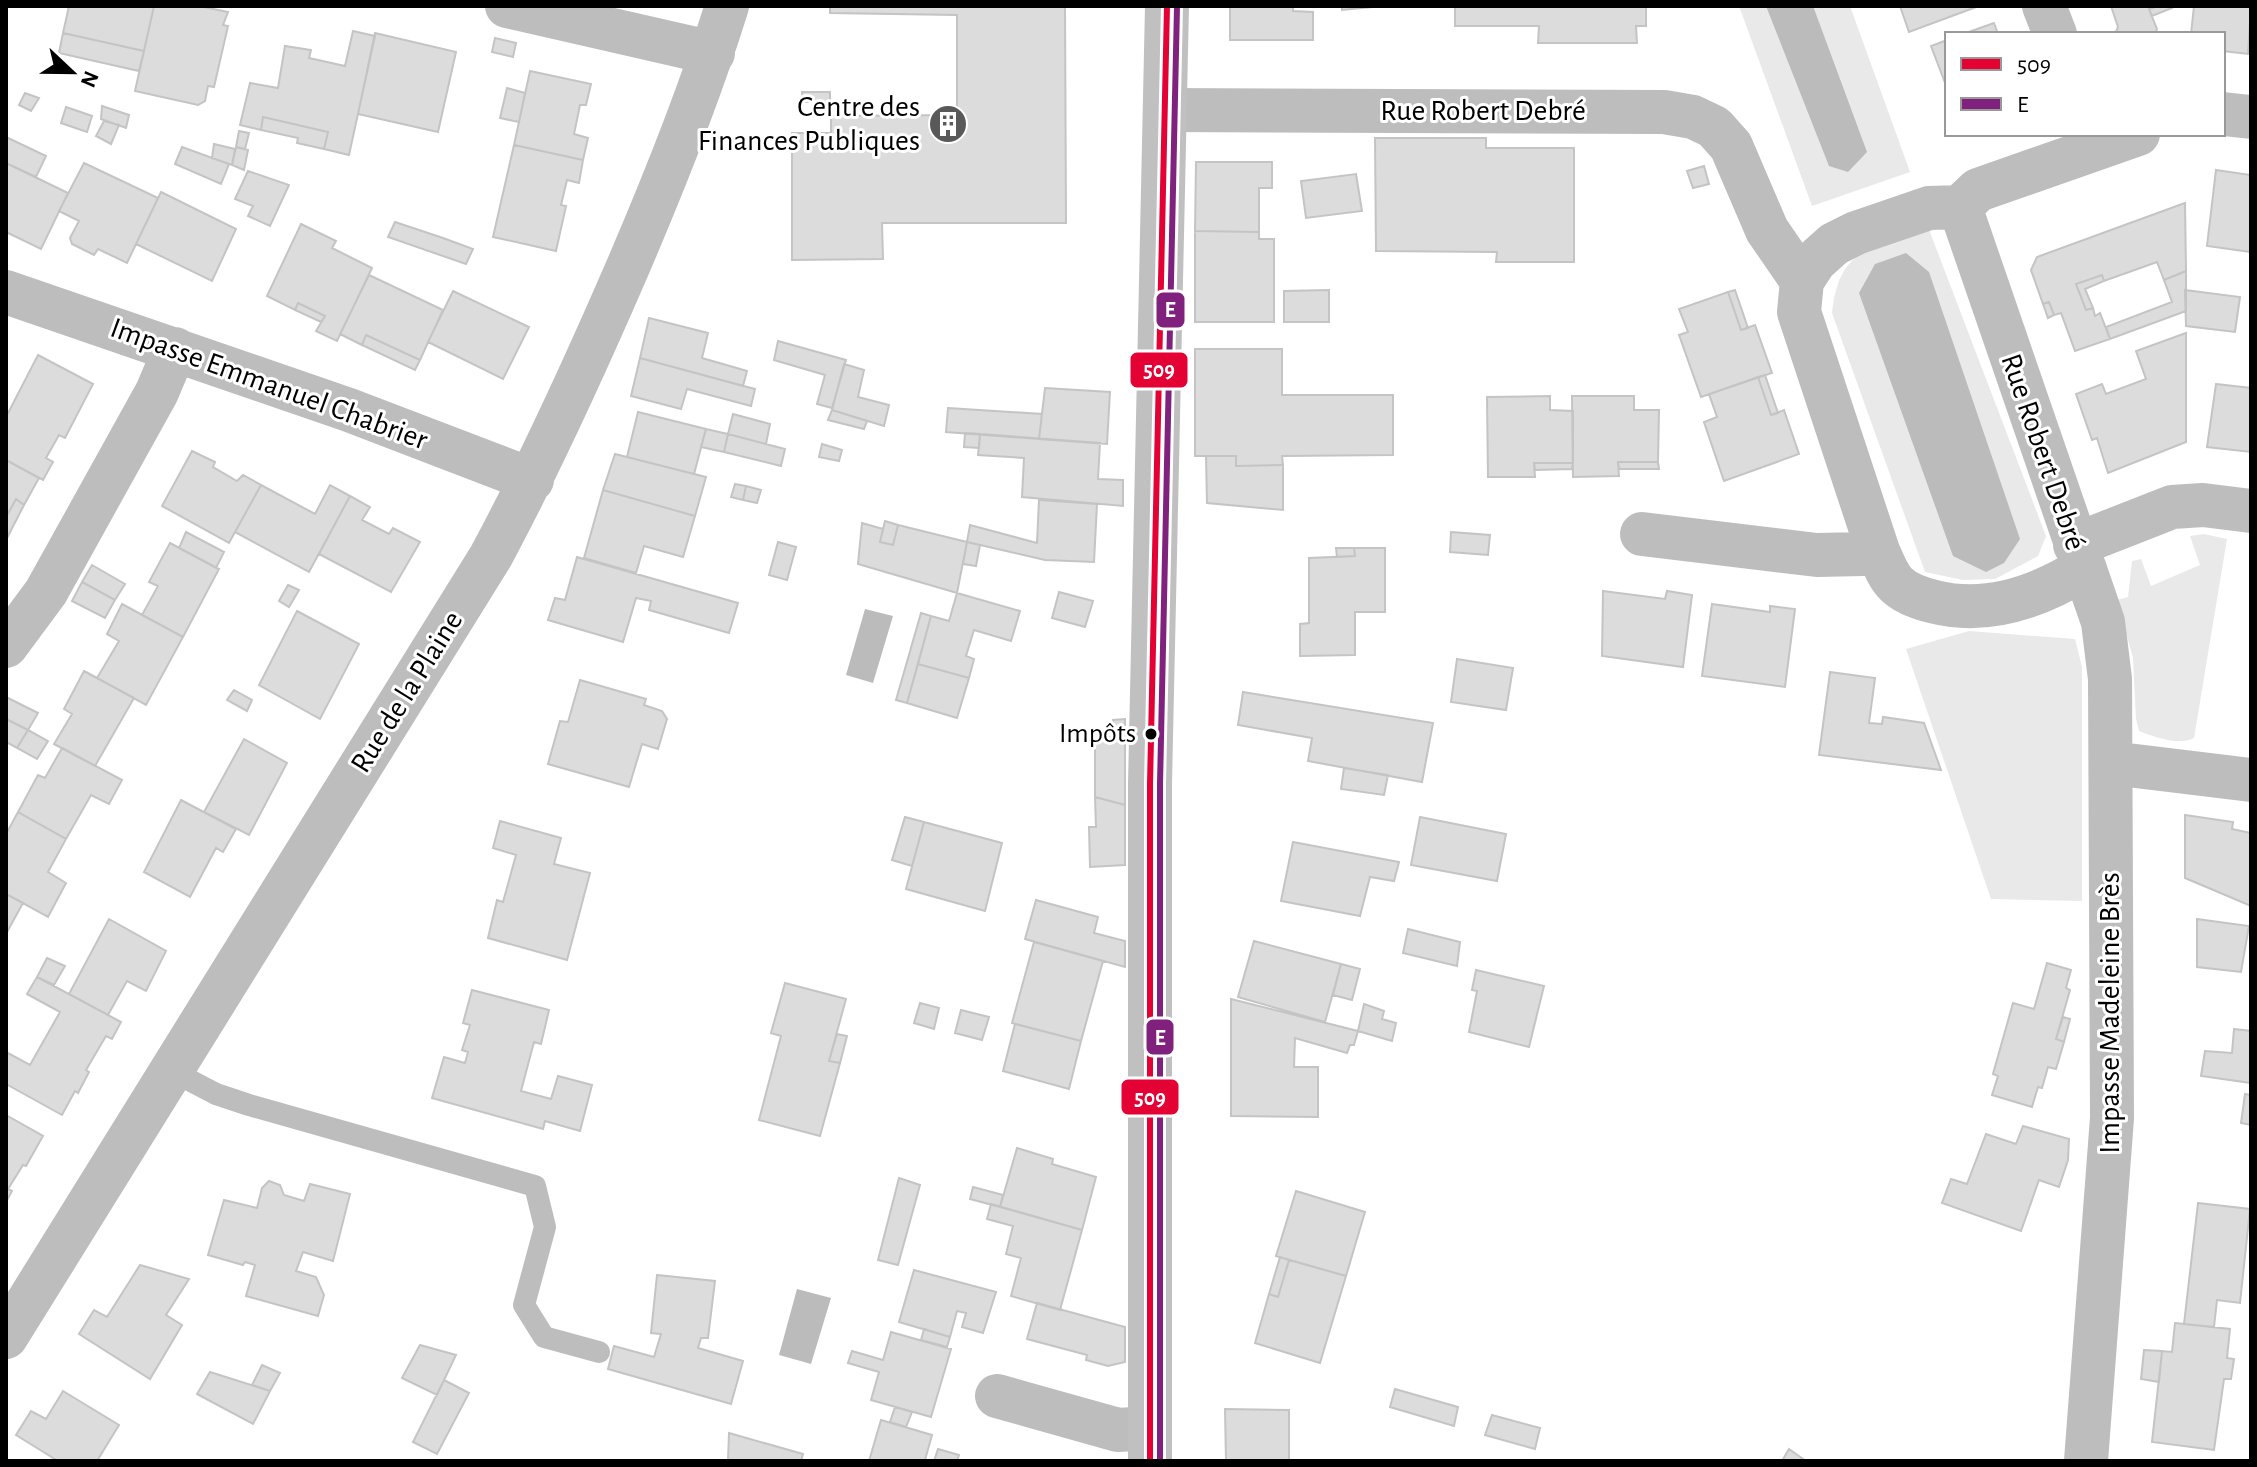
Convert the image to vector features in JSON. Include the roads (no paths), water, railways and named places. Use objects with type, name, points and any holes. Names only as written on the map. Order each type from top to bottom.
[{"type":"main road","points":[[1150,1445],[1150,784],[1167,6]]},
{"type":"street","points":[[507,6],[713,53]]},
{"type":"street","name":"Rue de la Plaine","points":[[6,1337],[491,556],[532,480],[600,331],[660,191],[713,53],[727,6]]},
{"type":"street","points":[[2044,6],[2054,32]]},
{"type":"street","name":"Rue Robert Debré","points":[[1166,110],[1664,112],[1693,117],[1714,127],[1731,146],[1767,230],[1802,281],[1799,312],[1878,551],[1896,584],[1925,599],[1951,606],[2006,604],[2063,582],[2079,557],[1960,207]]},
{"type":"street","points":[[2225,114],[2251,117]]},
{"type":"street","points":[[1802,281],[1815,261],[1834,244],[1856,233],[1929,208],[1960,207],[1978,190],[2110,138]]},
{"type":"street","name":"Impasse Emmanuel Chabrier","points":[[6,292],[349,410],[532,480]]},
{"type":"street","points":[[6,646],[46,592],[157,392],[175,349]]},
{"type":"street","points":[[2079,557],[2172,507],[2203,505],[2251,511]]},
{"type":"street","points":[[1642,534],[1817,555],[1878,551]]},
{"type":"street","name":"Impasse Madeleine Brès","points":[[2079,557],[2103,622],[2108,647],[2111,763],[2112,1118],[2086,1461]]},
{"type":"street","points":[[2111,763],[2251,780]]},
{"type":"street","points":[[997,1396],[1118,1430],[1150,1445]]},
{"type":"lane","points":[[172,1071],[216,1094],[249,1105],[535,1186],[545,1227],[524,1305],[544,1337],[599,1352]]},
{"type":"place","name":"Centre des Finances Publiques","points":[[948,124]]},
{"type":"place","name":"Impôts","points":[[1151,734]]}]
